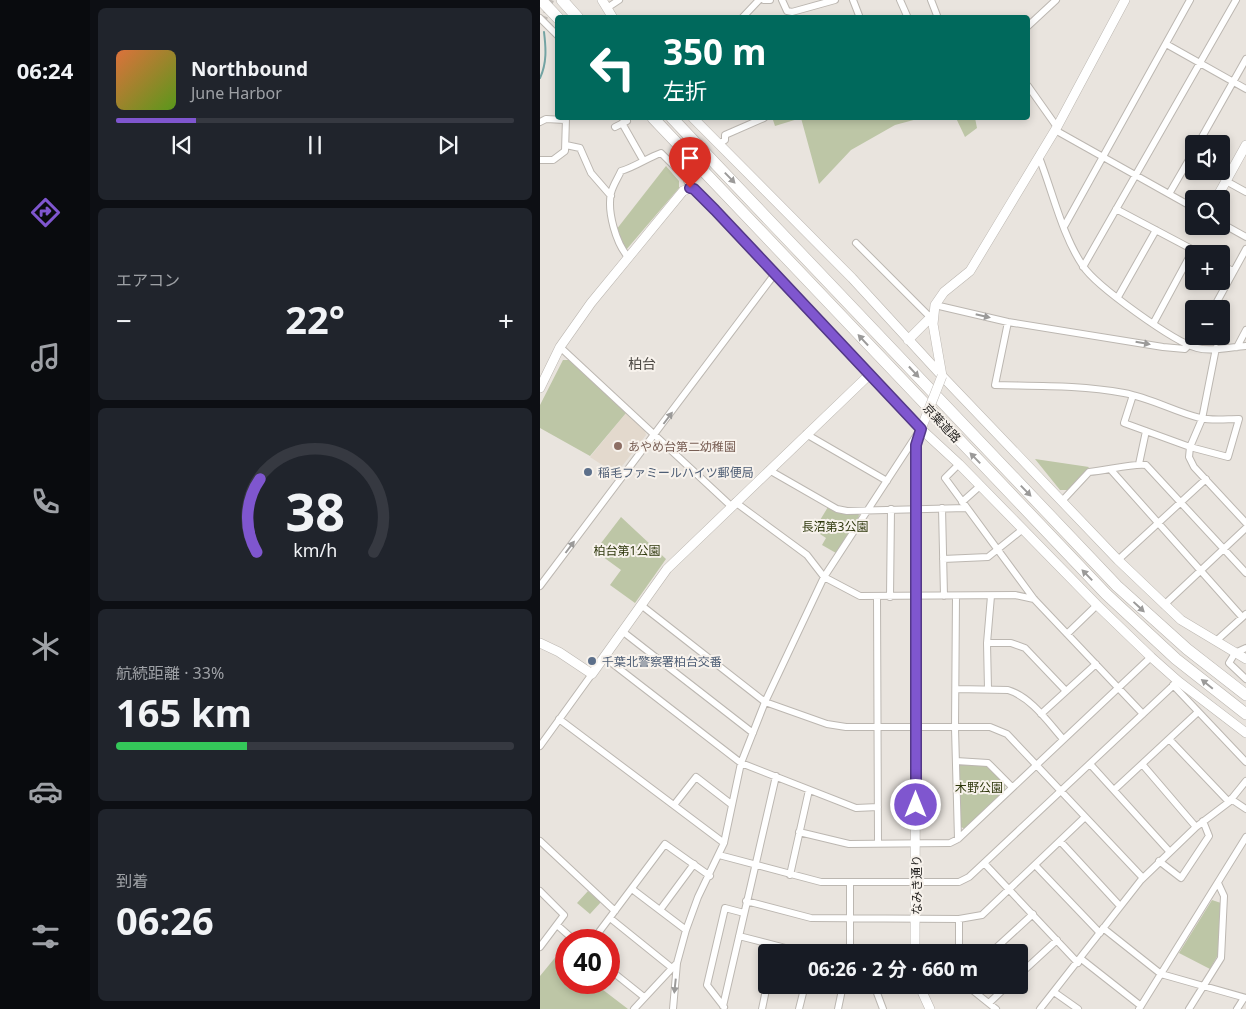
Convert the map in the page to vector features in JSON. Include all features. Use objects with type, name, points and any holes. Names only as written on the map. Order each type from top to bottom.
[{"type":"highway","points":[[541,0],[555,15]]},
{"type":"highway","points":[[562,0],[575,15]]},
{"type":"highway","name":"京葉道路","points":[[654,120],[1106,594],[1176,659],[1246,714]]},
{"type":"highway","name":"京葉道路","points":[[674,120],[1117,586],[1187,650],[1246,695]]},
{"type":"street","points":[[611,15],[604,4],[619,0]]},
{"type":"street","points":[[745,15],[759,0]]},
{"type":"street","points":[[764,0],[770,0]]},
{"type":"street","points":[[782,0],[787,11],[792,12],[835,0]]},
{"type":"street","points":[[853,0],[859,15]]},
{"type":"street","points":[[900,0],[907,15]]},
{"type":"street","points":[[931,0],[937,15]]},
{"type":"street","points":[[1030,24],[1056,0]]},
{"type":"street","points":[[908,340],[933,312],[944,292],[970,271],[1056,128],[1125,0]]},
{"type":"street","points":[[1065,225],[1190,0]]},
{"type":"street","points":[[1084,267],[1236,0]]},
{"type":"street","points":[[541,21],[555,33]]},
{"type":"street","points":[[1166,44],[1246,89]]},
{"type":"street","points":[[1203,135],[1246,59]]},
{"type":"street","points":[[1030,89],[1056,128],[1102,157],[1185,203]]},
{"type":"street","points":[[540,122],[546,119],[555,119]]},
{"type":"street","points":[[540,160],[558,158],[565,151],[566,120]]},
{"type":"street","points":[[696,120],[852,278],[908,340],[1118,560],[1181,620],[1246,660]]},
{"type":"street","points":[[719,144],[724,140],[725,135],[759,120]]},
{"type":"street","points":[[615,127],[625,122],[643,160]]},
{"type":"street","points":[[566,146],[580,148],[591,173],[611,196]]},
{"type":"street","points":[[1221,190],[1246,146]]},
{"type":"street","points":[[628,257],[620,248],[615,235],[611,196],[621,171],[632,168],[643,160],[661,153],[686,178],[690,188],[694,189],[715,210],[774,275],[921,429],[959,464],[1176,683],[1198,712],[1246,762]]},
{"type":"street","points":[[1039,157],[1065,225],[1084,267],[1153,324],[1190,346],[1199,349],[1246,346]]},
{"type":"street","points":[[1169,194],[1185,166]]},
{"type":"street","points":[[1226,181],[1246,192]]},
{"type":"street","points":[[540,388],[560,347],[591,303],[683,191],[690,188]]},
{"type":"street","points":[[1116,209],[1185,246]]},
{"type":"street","points":[[1230,228],[1246,237]]},
{"type":"street","points":[[1118,297],[1156,230]]},
{"type":"street","points":[[856,243],[933,312],[1163,347],[1185,349],[1190,346]]},
{"type":"street","points":[[1218,300],[1246,249]]},
{"type":"street","points":[[1153,324],[1185,265]]},
{"type":"street","points":[[540,586],[656,435],[774,275]]},
{"type":"street","points":[[933,312],[934,335],[942,376]]},
{"type":"street","points":[[1008,322],[995,385],[1076,387],[1133,395],[1202,419],[1238,419],[1228,457],[1190,447],[1124,424],[1133,395]]},
{"type":"street","points":[[1237,347],[1246,330]]},
{"type":"street","points":[[560,347],[733,504],[808,555],[824,577],[860,596],[1015,595],[1034,598]]},
{"type":"street","points":[[1216,348],[1202,419],[1190,447],[1189,457],[1194,467],[1246,523]]},
{"type":"street","points":[[540,746],[667,569],[869,375]]},
{"type":"street","name":"なみき通り","points":[[915,944],[918,509],[916,445],[942,376]]},
{"type":"street","points":[[673,1009],[677,963],[686,930],[698,897],[710,876],[724,843],[742,763],[765,702],[824,577],[921,429]]},
{"type":"street","points":[[1139,464],[1146,431]]},
{"type":"street","points":[[806,434],[887,481]]},
{"type":"street","points":[[902,460],[917,463]]},
{"type":"street","points":[[959,464],[945,478],[964,505],[1034,598],[1143,714]]},
{"type":"street","points":[[1062,500],[1089,472],[1111,470],[1139,464],[1146,465],[1246,573]]},
{"type":"street","points":[[768,470],[837,509],[847,511],[942,508],[964,505],[980,486]]},
{"type":"street","points":[[1111,470],[1244,616],[1216,641]]},
{"type":"street","points":[[1118,560],[1206,479]]},
{"type":"street","points":[[942,508],[944,596]]},
{"type":"street","points":[[890,597],[891,509]]},
{"type":"street","points":[[1164,605],[1246,528]]},
{"type":"street","points":[[943,559],[984,558],[998,550],[1022,529]]},
{"type":"street","points":[[877,596],[878,843]]},
{"type":"street","points":[[956,596],[955,728],[958,839]]},
{"type":"street","points":[[988,689],[987,643],[991,596]]},
{"type":"street","points":[[641,605],[765,702],[828,724],[846,727],[990,727],[1007,734],[1143,878]]},
{"type":"street","points":[[1067,634],[1097,605]]},
{"type":"street","points":[[622,631],[753,733]]},
{"type":"street","points":[[540,643],[559,652],[592,674]]},
{"type":"street","points":[[987,643],[1011,643],[1025,648],[1066,691]]},
{"type":"street","points":[[1246,648],[1235,652],[1229,663],[1246,679]]},
{"type":"street","points":[[604,657],[742,763],[856,808],[878,807]]},
{"type":"street","points":[[799,832],[849,844],[950,843],[958,839],[1151,657]]},
{"type":"street","points":[[1041,714],[1096,664]]},
{"type":"street","points":[[719,855],[821,882],[959,882],[969,877],[1176,683]]},
{"type":"street","points":[[1176,683],[1246,733]]},
{"type":"street","points":[[956,689],[988,689],[1016,692],[1041,714],[1063,739]]},
{"type":"street","points":[[1114,790],[1198,712]]},
{"type":"street","points":[[559,719],[724,843]]},
{"type":"street","points":[[1169,739],[1230,801],[1246,810]]},
{"type":"street","points":[[956,761],[988,762],[1012,787]]},
{"type":"street","points":[[1090,764],[1169,851]]},
{"type":"street","points":[[1142,764],[1196,827]]},
{"type":"street","points":[[724,1008],[746,900],[776,776]]},
{"type":"street","points":[[674,805],[696,777],[732,804]]},
{"type":"street","points":[[1040,1009],[1143,878],[1196,827],[1230,801],[1246,782]]},
{"type":"street","points":[[790,875],[809,790]]},
{"type":"street","points":[[746,900],[811,918],[958,919],[982,915],[1085,817]]},
{"type":"street","points":[[1160,861],[1181,878],[1209,836],[1203,821]]},
{"type":"street","points":[[984,863],[1057,940],[1079,960],[1140,1008],[1218,883],[1243,848],[1246,837]]},
{"type":"street","points":[[540,841],[615,911]]},
{"type":"street","points":[[1060,841],[1120,906]]},
{"type":"street","points":[[602,929],[665,844],[710,876]]},
{"type":"street","points":[[660,910],[694,864]]},
{"type":"street","points":[[1035,864],[1102,931],[1161,974],[1245,998],[1237,1009]]},
{"type":"street","points":[[850,883],[850,944]]},
{"type":"street","points":[[1189,1009],[1221,958],[1223,949],[1224,896],[1218,883]]},
{"type":"street","points":[[632,888],[686,930]]},
{"type":"street","points":[[540,891],[564,915],[540,947]]},
{"type":"street","points":[[724,1008],[707,985],[725,908],[744,913]]},
{"type":"street","points":[[1000,944],[1032,914]]},
{"type":"street","points":[[610,918],[672,968]]},
{"type":"street","points":[[958,919],[959,944]]},
{"type":"street","points":[[557,925],[562,929]]},
{"type":"street","points":[[739,936],[762,944]]},
{"type":"street","points":[[1028,967],[1057,940]]},
{"type":"street","points":[[634,1009],[677,963]]},
{"type":"street","points":[[620,978],[644,997]]},
{"type":"street","points":[[1054,992],[1078,1009]]},
{"type":"street","points":[[762,1009],[765,994]]},
{"type":"street","points":[[799,1009],[803,994]]},
{"type":"street","points":[[838,1009],[841,994]]},
{"type":"street","points":[[877,994],[883,1009]]},
{"type":"street","points":[[923,994],[930,1009]]},
{"type":"street","points":[[978,994],[996,1009]]},
{"type":"street","points":[[989,1003],[998,994]]},
{"type":"shaded area","name":"あやめ台第二幼稚園","points":[[626,413],[645,431],[646,435],[616,474],[590,457]]},
{"type":"green space","points":[[773,120],[794,120],[775,126]]},
{"type":"green space","points":[[802,120],[914,120],[895,125],[851,150],[819,184]]},
{"type":"green space","points":[[957,120],[975,120],[977,128],[965,137]]},
{"type":"green space","points":[[666,166],[679,181],[679,188],[626,250],[616,230]]},
{"type":"green space","points":[[563,360],[570,360],[626,413],[590,456],[540,428],[540,405]]},
{"type":"green space","points":[[1035,459],[1089,467],[1070,490],[1060,490]]},
{"type":"green space","name":"長沼第3公園","points":[[828,507],[837,511],[858,512],[859,516],[836,553],[822,545],[826,538],[814,530]]},
{"type":"green space","name":"柏台第1公園","points":[[621,517],[666,559],[635,603],[610,585],[621,570],[595,551]]},
{"type":"green space","name":"木野公園","points":[[984,762],[1005,785],[1005,791],[965,829],[959,826],[957,765]]},
{"type":"green space","points":[[588,891],[601,902],[590,914],[577,903]]},
{"type":"green space","points":[[1212,900],[1221,903],[1219,953],[1210,969],[1179,953]]},
{"type":"green space","points":[[555,958],[555,994],[608,994],[628,1009],[540,1009],[540,976]]},
{"type":"waterway","points":[[540,78],[544,67],[544,32]]},
{"type":"tunnel","points":[[543,22],[551,0]]},
{"type":"place","name":"あやめ台第二幼稚園","points":[[618,446]]},
{"type":"place","name":"稲毛ファミールハイツ郵便局","points":[[588,472]]},
{"type":"place","name":"千葉北警察署柏台交番","points":[[592,661]]},
{"type":"district","name":"柏台","points":[[642,363]]},
{"type":"route","points":[[690,188],[694,189],[715,210],[774,275],[921,429],[916,445],[918,509],[916,805]]}]
